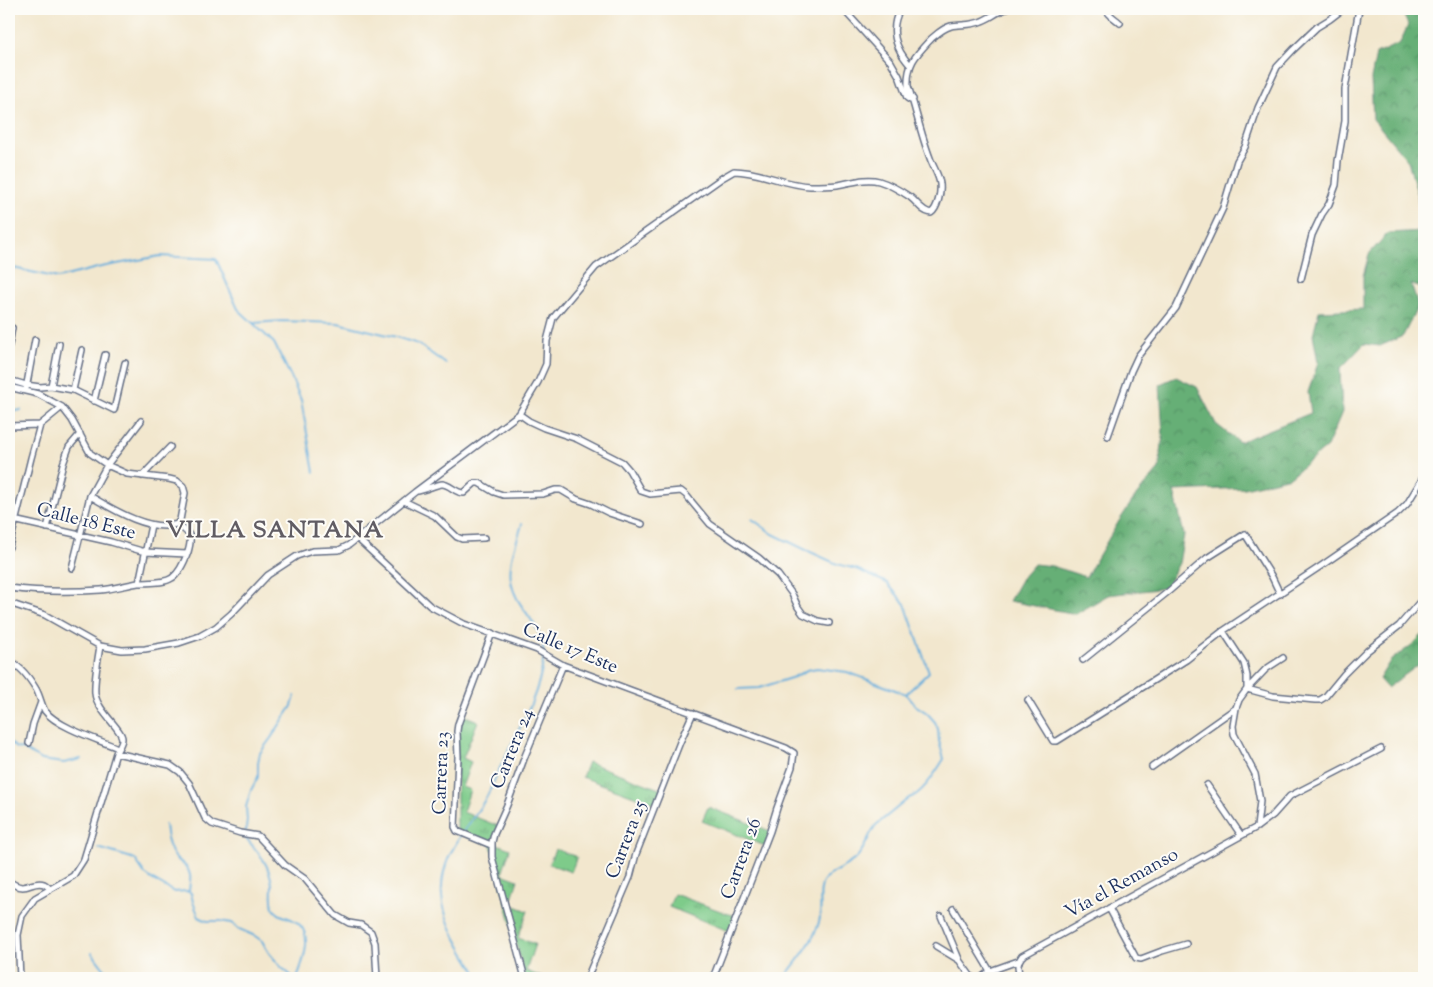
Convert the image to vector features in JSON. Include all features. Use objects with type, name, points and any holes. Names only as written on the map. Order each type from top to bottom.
[{"type":"street","points":[[843,9],[891,62],[899,76],[906,96],[910,100],[913,99]]},
{"type":"street","points":[[900,9],[894,28],[895,40],[910,65]]},
{"type":"street","points":[[9,603],[45,615],[100,646],[122,650],[138,650],[179,643],[200,636],[216,627],[268,575],[297,556],[312,551],[339,550],[358,539],[404,500],[519,414],[538,382],[546,364],[547,341],[553,318],[596,267],[734,171],[808,186],[836,185],[865,179],[878,180],[897,189],[911,198],[925,212],[931,213],[934,211],[940,193],[939,178],[930,158],[908,86],[910,65],[922,48],[948,27],[981,22],[1006,9]]},
{"type":"street","points":[[1106,9],[1120,23]]},
{"type":"street","points":[[1108,436],[1138,356],[1176,308],[1218,218],[1237,161],[1245,147],[1258,108],[1277,67],[1316,27],[1343,9]]},
{"type":"street","points":[[1301,278],[1312,235],[1329,204],[1336,185],[1345,121],[1345,89],[1359,9]]},
{"type":"street","points":[[9,345],[12,328]]},
{"type":"street","points":[[25,392],[35,340]]},
{"type":"street","points":[[50,386],[59,344]]},
{"type":"street","points":[[72,390],[82,350]]},
{"type":"street","points":[[94,401],[104,355]]},
{"type":"street","points":[[9,380],[26,385],[50,386],[72,390],[114,410],[125,362]]},
{"type":"street","points":[[9,387],[38,394],[62,407],[72,420],[90,453],[107,465],[127,474],[178,481],[183,486],[185,493],[180,520],[172,526],[151,524],[120,514],[90,496]]},
{"type":"street","points":[[9,547],[12,519],[40,425],[62,407]]},
{"type":"street","points":[[519,414],[544,428],[577,439],[622,462],[630,470],[641,491],[650,494],[681,491],[710,524],[759,558],[778,575],[792,594],[803,614],[818,621],[829,623]]},
{"type":"street","points":[[72,568],[90,496],[107,465],[141,421]]},
{"type":"street","points":[[9,426],[40,425]]},
{"type":"street","points":[[47,528],[63,464],[69,447],[80,434]]},
{"type":"street","points":[[142,476],[170,447]]},
{"type":"street","points":[[1028,700],[1053,741],[1057,741],[1186,660],[1223,631],[1398,512],[1407,504],[1424,479]]},
{"type":"street","points":[[415,492],[443,484],[464,493],[475,483],[479,482],[494,492],[503,495],[543,494],[561,490],[576,499],[609,513],[642,524]]},
{"type":"street","points":[[404,500],[435,516],[457,537],[462,539],[484,538]]},
{"type":"street","name":"Calle 18 Este","points":[[12,519],[111,542],[145,552],[187,554]]},
{"type":"street","points":[[139,583],[151,524]]},
{"type":"street","points":[[9,588],[28,591],[67,592],[102,590],[139,583],[165,581],[174,577],[180,569],[191,539],[189,534],[177,524]]},
{"type":"street","points":[[1084,660],[1207,558],[1245,534],[1272,577],[1280,594]]},
{"type":"street","name":"Calle 17 Este","points":[[358,539],[430,606],[464,624],[537,650],[563,665],[792,751]]},
{"type":"street","points":[[1247,690],[1273,696],[1320,700],[1325,697],[1367,651],[1399,626],[1424,597]]},
{"type":"street","points":[[1223,631],[1244,663],[1247,676],[1247,690]]},
{"type":"street","name":"Carrera 23","points":[[491,845],[457,831],[455,827],[458,724],[492,633]]},
{"type":"street","points":[[20,978],[18,936],[22,916],[35,898],[73,876],[84,859],[122,740],[122,734],[99,705],[95,693],[100,646]]},
{"type":"street","points":[[1257,827],[1260,801],[1255,774],[1234,734],[1233,726],[1236,708],[1247,690],[1266,669],[1282,658]]},
{"type":"street","points":[[9,662],[15,664],[36,689],[46,712],[59,722],[117,751],[170,765],[180,772],[189,783],[205,818],[212,824],[240,834],[258,836],[285,865],[305,879],[335,915],[349,924],[361,925],[371,932],[374,943],[377,978]]},
{"type":"street","points":[[9,676],[15,664]]},
{"type":"street","name":"Carrera 24","points":[[491,845],[563,665]]},
{"type":"street","points":[[29,743],[41,702]]},
{"type":"street","points":[[1152,767],[1236,708]]},
{"type":"street","name":"Carrera 25","points":[[587,978],[630,877],[636,854],[693,713]]},
{"type":"street","name":"Vía el Remanso","points":[[981,978],[990,972],[1018,961],[1022,956],[1257,827],[1273,815],[1290,796],[1381,748]]},
{"type":"street","name":"Carrera 26","points":[[713,978],[770,831],[792,767],[795,756],[792,751]]},
{"type":"street","points":[[1207,785],[1241,835]]},
{"type":"street","points":[[491,845],[492,857],[525,978]]},
{"type":"street","points":[[9,881],[15,886],[22,887],[43,883],[50,889]]},
{"type":"street","points":[[1109,908],[1136,958],[1141,959],[1186,944]]},
{"type":"street","points":[[953,909],[990,972]]},
{"type":"street","points":[[941,916],[959,960],[972,978]]},
{"type":"street","points":[[936,946],[959,960]]},
{"type":"street","points":[[1018,961],[1017,966],[1020,978]]},
{"type":"green space","points":[[1401,9],[1424,9],[1424,85],[1421,103],[1424,109],[1424,264],[1422,267],[1424,269],[1424,290],[1411,284],[1418,306],[1403,336],[1380,346],[1364,344],[1340,369],[1342,412],[1327,447],[1290,477],[1245,488],[1174,491],[1184,535],[1179,563],[1166,588],[1108,595],[1076,614],[1009,601],[1022,578],[1034,564],[1052,566],[1086,577],[1135,497],[1159,469],[1163,436],[1160,384],[1176,377],[1197,387],[1216,424],[1239,442],[1311,413],[1308,392],[1318,363],[1313,334],[1319,311],[1363,309],[1363,276],[1369,254],[1388,233],[1422,231],[1417,193],[1408,161],[1373,119],[1371,79],[1376,54],[1400,43],[1408,25]]},
{"type":"green space","points":[[1424,633],[1424,661],[1387,688],[1379,679],[1390,661]]},
{"type":"green space","points":[[461,714],[478,721],[463,758],[471,762],[462,787],[470,790],[463,812],[498,826],[492,842],[510,849],[502,874],[518,880],[510,904],[528,911],[518,938],[535,944],[526,971],[542,978],[525,978],[491,845],[457,831],[457,731]]},
{"type":"green space","points":[[588,762],[662,790],[656,804],[582,777]]},
{"type":"green space","points":[[708,807],[770,831],[765,846],[702,821]]},
{"type":"green space","points":[[555,849],[577,857],[571,872],[549,864]]},
{"type":"green space","points":[[674,894],[737,917],[731,932],[669,907]]},
{"type":"waterway","points":[[9,267],[58,278],[101,267],[160,256],[216,259],[238,309],[274,343],[291,377],[301,400],[314,472]]},
{"type":"waterway","points":[[254,323],[282,321],[338,323],[418,344],[446,364]]},
{"type":"waterway","points":[[9,412],[21,410]]},
{"type":"waterway","points":[[752,519],[773,534],[806,550],[887,583],[905,604],[929,672],[906,694]]},
{"type":"waterway","points":[[480,978],[451,928],[444,907],[442,881],[450,855],[488,794],[532,702],[540,676],[543,662],[541,637],[518,601],[510,573],[522,524]]},
{"type":"waterway","points":[[738,689],[759,688],[817,668],[847,672],[906,694],[915,705],[927,713],[935,722],[944,759],[919,792],[876,825],[856,858],[830,874],[824,880],[821,889],[820,917],[816,930],[804,951],[784,978]]},
{"type":"waterway","points":[[295,696],[292,706],[260,753],[258,777],[251,790],[246,807],[245,837],[262,858],[271,877],[273,907],[280,915],[295,921],[305,933],[306,948],[297,978]]},
{"type":"waterway","points":[[9,741],[16,748],[23,749],[41,760],[64,763],[81,759]]},
{"type":"waterway","points":[[165,825],[171,850],[189,872],[189,892]]},
{"type":"waterway","points":[[98,848],[135,859],[145,874],[174,892],[187,891],[191,893],[199,917],[207,921],[232,923],[239,929],[255,936],[262,941],[281,967],[294,978]]},
{"type":"waterway","points":[[92,953],[103,967],[115,977],[139,976],[143,978]]},
{"type":"district","name":"VILLA SANTANA","points":[[275,531]]}]
